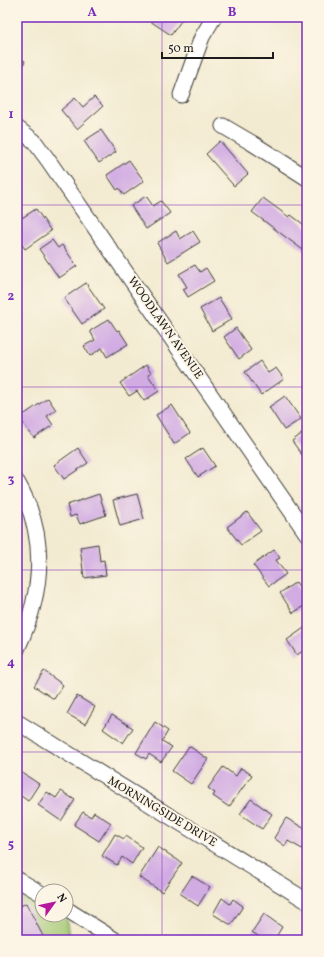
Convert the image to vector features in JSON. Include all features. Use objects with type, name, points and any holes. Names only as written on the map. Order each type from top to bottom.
[{"type":"street","points":[[181,95],[202,37],[214,17]]},
{"type":"street","points":[[223,126],[307,178]]},
{"type":"street","name":"WOODLAWN AVENUE","points":[[17,128],[34,141],[48,160],[307,534]]},
{"type":"street","points":[[17,482],[31,514],[37,540],[39,558],[38,585],[32,612],[26,630],[17,649]]},
{"type":"street","name":"MORNINGSIDE DRIVE","points":[[17,722],[307,901]]},
{"type":"street","points":[[17,878],[34,889]]},
{"type":"street","points":[[74,914],[114,940]]},
{"type":"green space","points":[[17,890],[34,900],[34,923],[67,923],[69,940],[17,940]]},
{"type":"building","points":[[144,17],[181,17],[183,18],[171,35]]},
{"type":"building","points":[[17,57],[25,61],[17,77]]},
{"type":"building","points":[[94,97],[103,106],[77,129],[61,110],[75,98],[83,107]]},
{"type":"building","points":[[101,130],[116,152],[99,163],[84,141]]},
{"type":"building","points":[[220,141],[248,174],[234,186],[206,154]]},
{"type":"building","points":[[129,160],[144,181],[124,195],[119,188],[117,190],[107,175]]},
{"type":"building","points":[[146,196],[153,206],[161,201],[170,213],[146,229],[131,206]]},
{"type":"building","points":[[263,198],[289,217],[291,215],[307,227],[307,253],[252,212]]},
{"type":"building","points":[[36,209],[51,231],[25,249],[17,238],[17,221]]},
{"type":"building","points":[[176,231],[180,239],[193,231],[200,242],[168,262],[157,243]]},
{"type":"building","points":[[52,240],[58,248],[62,245],[77,266],[59,278],[39,249]]},
{"type":"building","points":[[195,265],[200,272],[206,268],[214,281],[188,297],[183,289],[187,287],[179,274]]},
{"type":"building","points":[[86,283],[104,309],[82,324],[64,298]]},
{"type":"building","points":[[219,298],[232,319],[212,331],[200,309]]},
{"type":"building","points":[[109,319],[117,331],[119,330],[128,344],[107,357],[102,348],[90,356],[84,346],[95,340],[90,331]]},
{"type":"building","points":[[236,328],[251,350],[239,359],[224,337]]},
{"type":"building","points":[[260,361],[268,373],[276,368],[284,379],[261,395],[245,372]]},
{"type":"building","points":[[146,365],[151,373],[148,375],[159,391],[144,401],[137,391],[129,396],[120,383]]},
{"type":"building","points":[[285,396],[301,419],[284,430],[269,407]]},
{"type":"building","points":[[48,398],[56,410],[47,416],[53,425],[34,438],[19,418]]},
{"type":"building","points":[[172,405],[190,433],[174,444],[156,415]]},
{"type":"building","points":[[307,430],[307,462],[292,441]]},
{"type":"building","points":[[78,448],[88,463],[64,479],[54,465]]},
{"type":"building","points":[[203,448],[215,466],[198,477],[186,459]]},
{"type":"building","points":[[99,494],[106,515],[80,524],[76,515],[70,517],[67,505]]},
{"type":"building","points":[[137,494],[144,519],[120,526],[113,500]]},
{"type":"building","points":[[247,512],[261,531],[241,545],[227,527]]},
{"type":"building","points":[[98,544],[100,561],[104,560],[106,575],[84,578],[80,547]]},
{"type":"building","points":[[274,550],[280,558],[276,560],[286,574],[269,586],[253,565]]},
{"type":"building","points":[[296,582],[307,598],[307,604],[293,613],[280,593]]},
{"type":"building","points":[[307,626],[307,648],[297,655],[287,640]]},
{"type":"building","points":[[44,671],[63,685],[54,699],[34,686]]},
{"type":"building","points":[[77,696],[95,707],[85,724],[67,714]]},
{"type":"building","points":[[112,715],[133,728],[123,743],[103,729]]},
{"type":"building","points":[[155,722],[168,731],[162,741],[172,747],[161,762],[149,754],[146,759],[136,753]]},
{"type":"building","points":[[189,746],[208,759],[191,784],[172,771]]},
{"type":"building","points":[[223,767],[236,776],[241,768],[252,775],[229,807],[213,796],[215,793],[208,788]]},
{"type":"building","points":[[21,772],[39,784],[28,801],[17,793],[17,778]]},
{"type":"building","points":[[61,791],[75,800],[61,821],[38,805],[47,792],[56,798]]},
{"type":"building","points":[[251,799],[272,814],[262,829],[240,814]]},
{"type":"building","points":[[83,812],[91,817],[94,812],[111,823],[99,841],[74,825]]},
{"type":"building","points":[[286,818],[307,830],[307,846],[304,850],[288,841],[285,846],[274,838]]},
{"type":"building","points":[[115,834],[124,839],[126,836],[142,847],[132,864],[122,857],[117,865],[102,856]]},
{"type":"building","points":[[158,847],[182,863],[162,892],[139,877]]},
{"type":"building","points":[[192,876],[210,887],[198,906],[180,894]]},
{"type":"building","points":[[222,898],[230,904],[233,899],[243,906],[231,925],[213,914]]},
{"type":"building","points":[[26,903],[34,919],[34,923],[36,923],[45,940],[20,940],[17,934],[17,908]]},
{"type":"building","points":[[264,914],[282,927],[274,940],[260,940],[261,938],[252,932]]}]
